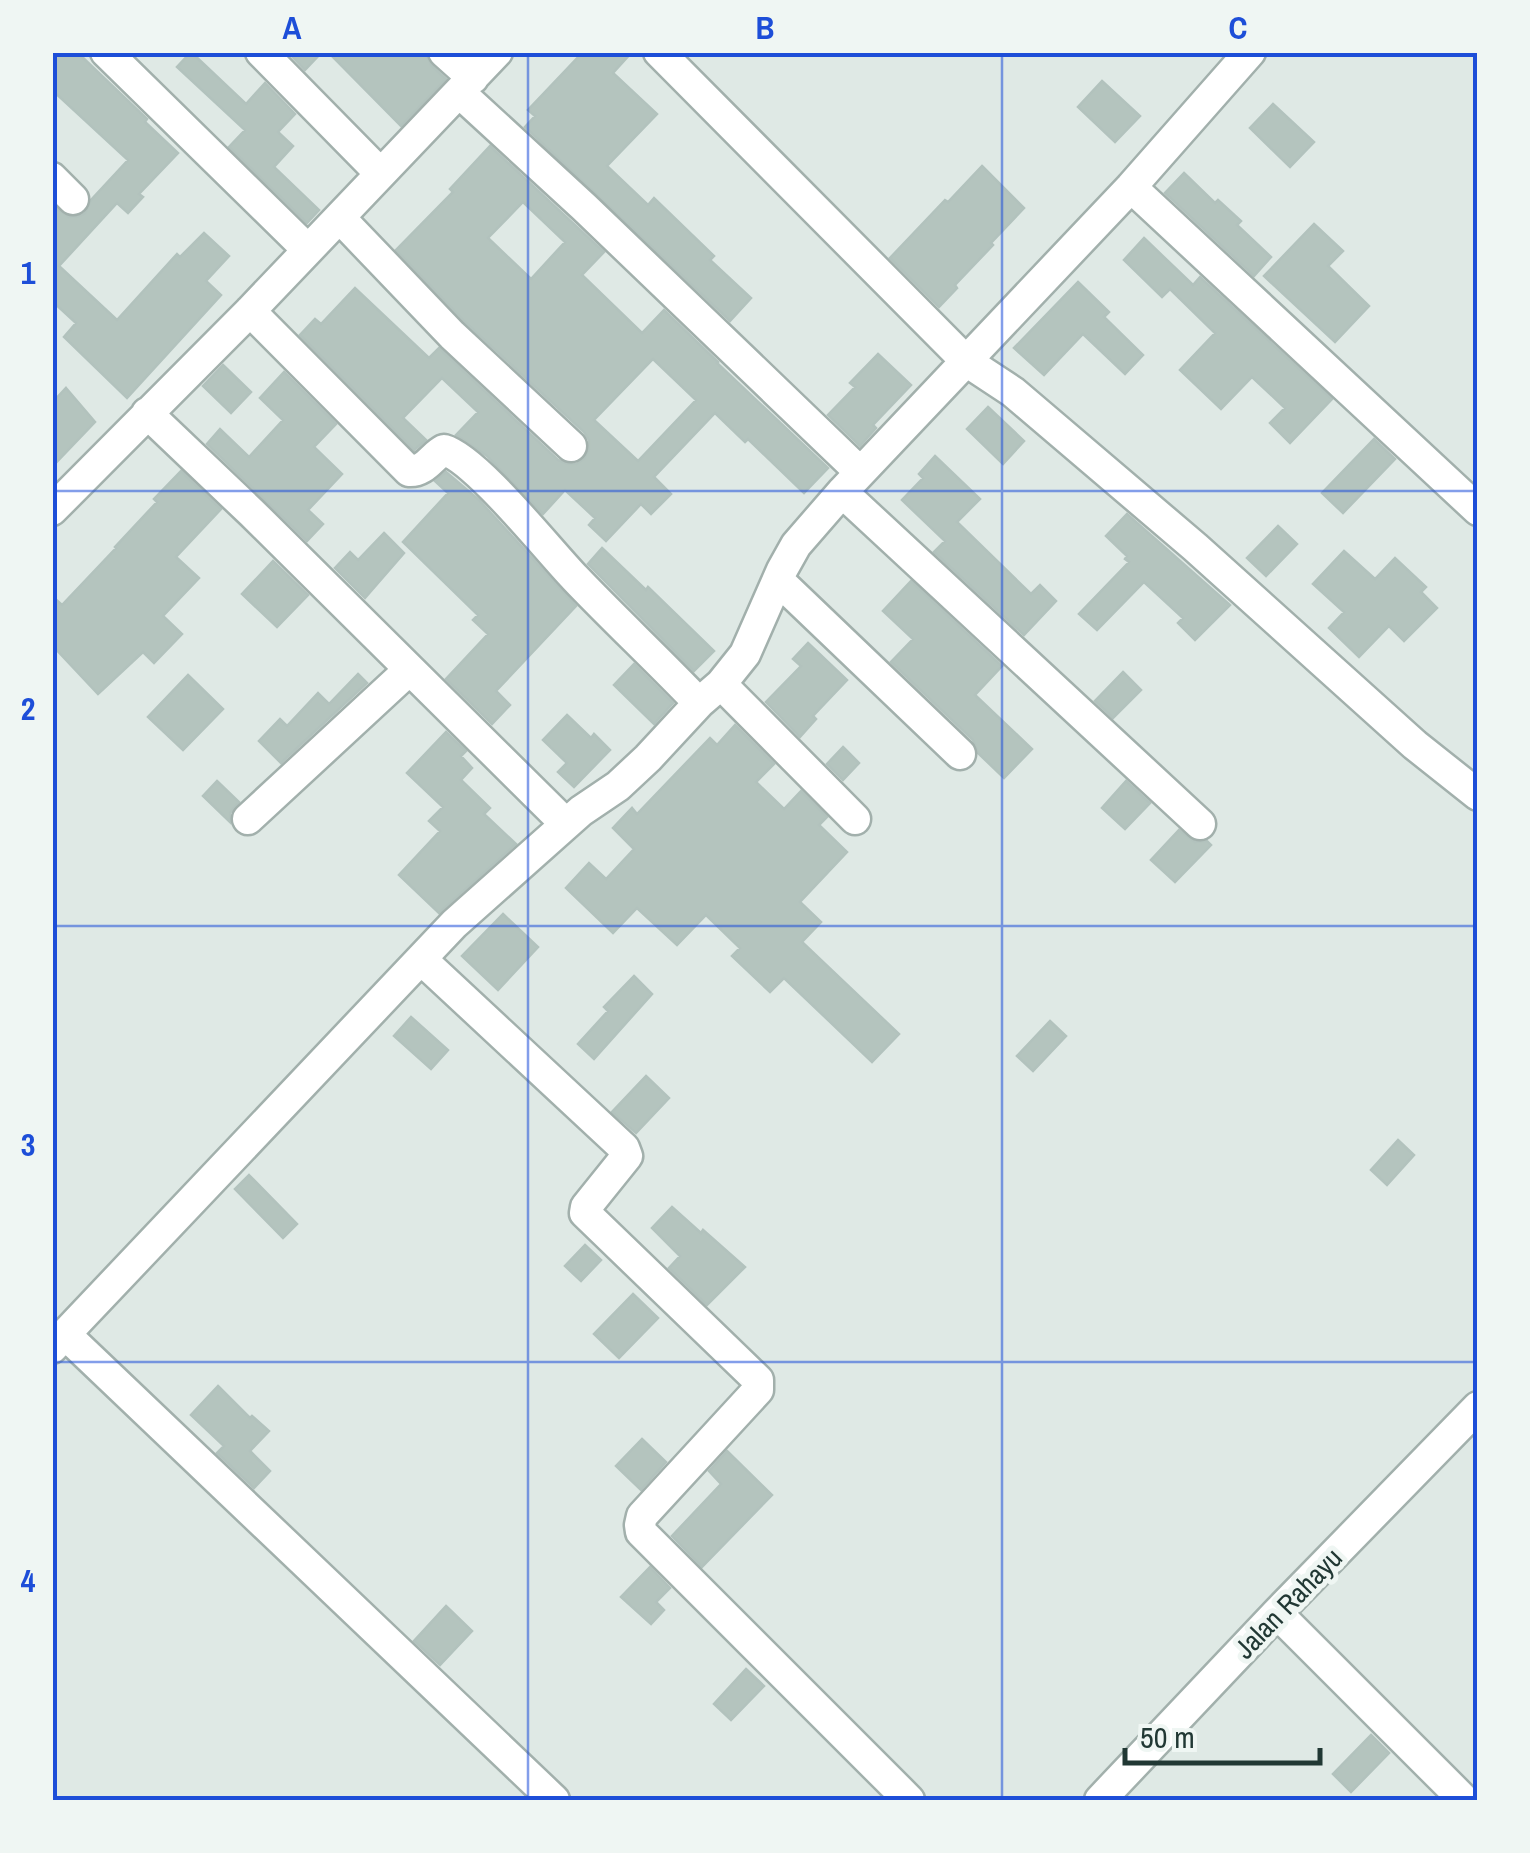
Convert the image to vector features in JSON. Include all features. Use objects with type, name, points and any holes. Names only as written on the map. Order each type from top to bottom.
[{"type":"street","points":[[106,52],[308,250]]},
{"type":"street","points":[[260,52],[380,173]]},
{"type":"street","points":[[444,52],[467,86],[851,482],[1200,824]]},
{"type":"street","points":[[52,510],[250,311],[497,52]]},
{"type":"street","points":[[659,52],[966,361],[1013,392],[1415,745],[1478,795]]},
{"type":"street","points":[[554,1800],[59,1342],[454,924],[581,811],[618,786],[710,694],[745,654],[796,545],[1250,52]]},
{"type":"street","points":[[1130,186],[1478,510]]},
{"type":"street","points":[[340,218],[452,335],[570,446]]},
{"type":"street","points":[[250,311],[409,471],[416,472],[444,450],[454,452],[492,487],[577,580],[855,819]]},
{"type":"street","points":[[147,413],[566,824]]},
{"type":"street","points":[[778,580],[960,754]]},
{"type":"street","points":[[248,819],[410,670]]},
{"type":"street","points":[[422,960],[624,1148],[627,1156],[584,1213],[758,1380],[758,1390],[642,1516],[641,1532],[909,1800]]},
{"type":"street","name":"Jalan Rahayu","points":[[1100,1800],[1478,1407]]},
{"type":"street","points":[[1277,1613],[1464,1800]]},
{"type":"building","points":[[52,52],[77,52],[178,153],[139,194],[143,197],[128,213],[117,203],[59,266],[117,320],[177,254],[180,257],[204,233],[229,256],[206,281],[221,295],[127,398],[64,337],[76,323],[52,301],[52,205],[69,217],[85,213],[91,200],[128,160],[52,90]]},
{"type":"building","points":[[191,52],[246,104],[265,83],[295,114],[278,132],[293,146],[274,167],[319,210],[307,223],[229,147],[245,130],[177,67]]},
{"type":"building","points":[[288,52],[322,52],[305,70]]},
{"type":"building","points":[[328,52],[426,52],[431,65],[446,79],[401,126]]},
{"type":"building","points":[[583,52],[632,52],[613,73],[657,114],[607,166],[648,205],[654,198],[751,298],[730,321],[525,127],[535,116],[528,110]]},
{"type":"building","points":[[1102,81],[1140,116],[1115,142],[1078,107]]},
{"type":"building","points":[[1273,104],[1314,142],[1290,167],[1250,128]]},
{"type":"building","points":[[490,146],[604,252],[582,275],[642,333],[664,310],[828,468],[804,493],[715,413],[654,477],[671,494],[651,514],[641,504],[606,541],[589,525],[595,518],[565,490],[543,514],[487,456],[456,435],[478,412],[442,378],[403,418],[426,440],[414,450],[300,335],[315,319],[321,324],[355,288],[429,358],[439,348],[558,460],[576,464],[589,449],[584,432],[465,322],[396,250],[453,192],[450,189]],"holes":[[[523,202],[565,242],[531,279],[488,238]],[[653,359],[696,400],[638,461],[594,420]]]},
{"type":"building","points":[[982,166],[1024,208],[939,307],[890,258]]},
{"type":"building","points":[[1184,173],[1241,221],[1237,225],[1271,257],[1254,276],[1165,193]]},
{"type":"building","points":[[1314,224],[1343,251],[1328,266],[1369,306],[1335,342],[1264,276]]},
{"type":"building","points":[[1144,238],[1193,285],[1200,277],[1332,399],[1290,443],[1270,423],[1285,408],[1252,377],[1221,409],[1180,370],[1215,333],[1170,289],[1162,297],[1124,260]]},
{"type":"building","points":[[1078,282],[1109,312],[1104,317],[1143,355],[1125,374],[1083,334],[1044,375],[1014,348]]},
{"type":"building","points":[[878,354],[911,385],[873,425],[876,428],[860,446],[828,415],[855,387],[850,383]]},
{"type":"building","points":[[223,365],[251,392],[231,413],[203,386]]},
{"type":"building","points":[[284,372],[336,424],[314,447],[342,474],[308,510],[323,524],[307,541],[207,444],[220,429],[249,457],[283,420],[260,398]]},
{"type":"building","points":[[66,388],[95,422],[52,467],[52,403]]},
{"type":"building","points":[[988,407],[1024,441],[1003,464],[967,429]]},
{"type":"building","points":[[1374,439],[1395,459],[1343,513],[1322,493]]},
{"type":"building","points":[[935,456],[980,499],[957,522],[1031,594],[1040,585],[1056,601],[1024,635],[934,552],[945,541],[902,500],[923,478],[919,474]]},
{"type":"building","points":[[181,471],[221,509],[176,557],[199,578],[163,616],[182,634],[154,663],[143,652],[98,694],[52,645],[52,596],[62,605]]},
{"type":"building","points":[[446,472],[479,500],[576,606],[496,691],[510,705],[492,724],[446,679],[488,634],[473,620],[478,615],[403,542],[448,493],[435,481]]},
{"type":"building","points":[[1127,514],[1230,605],[1195,640],[1178,623],[1183,618],[1144,582],[1097,630],[1079,614],[1129,562],[1106,536]]},
{"type":"building","points":[[1278,526],[1297,544],[1266,576],[1247,558]]},
{"type":"building","points":[[384,533],[404,553],[365,598],[335,568],[350,552],[358,560]]},
{"type":"building","points":[[602,548],[714,651],[694,671],[588,564]]},
{"type":"building","points":[[1344,551],[1375,579],[1395,558],[1426,587],[1421,592],[1437,608],[1404,641],[1389,626],[1359,657],[1329,628],[1344,612],[1313,584]]},
{"type":"building","points":[[273,561],[308,595],[277,627],[242,594]]},
{"type":"building","points":[[911,581],[1002,666],[975,695],[1032,749],[1004,778],[978,753],[973,740],[891,662],[913,639],[883,611]]},
{"type":"building","points":[[808,643],[847,680],[813,716],[816,719],[800,737],[766,702],[801,666],[793,659]]},
{"type":"building","points":[[634,664],[673,703],[654,724],[614,685]]},
{"type":"building","points":[[1123,672],[1141,690],[1113,718],[1095,701]]},
{"type":"building","points":[[358,674],[367,683],[281,763],[259,741],[280,719],[287,726],[318,693],[329,704]]},
{"type":"building","points":[[188,675],[223,709],[183,750],[148,717]]},
{"type":"building","points":[[567,715],[610,750],[574,787],[558,772],[567,763],[543,740]]},
{"type":"building","points":[[735,725],[774,764],[756,782],[784,809],[801,791],[827,817],[819,825],[847,852],[800,902],[821,922],[802,942],[899,1034],[872,1062],[784,978],[770,992],[732,956],[740,948],[706,915],[677,945],[637,908],[613,933],[566,888],[589,863],[606,879],[634,849],[613,828],[632,808],[637,814],[710,738],[717,745]]},
{"type":"building","points":[[446,732],[466,751],[461,756],[472,768],[461,780],[490,808],[484,814],[516,844],[439,913],[399,875],[440,831],[429,821],[443,807],[407,773]]},
{"type":"building","points":[[843,747],[859,763],[843,780],[827,764]]},
{"type":"building","points":[[217,781],[239,802],[230,813],[230,822],[203,796]]},
{"type":"building","points":[[1126,781],[1150,803],[1125,829],[1102,808]]},
{"type":"building","points":[[1179,830],[1195,842],[1207,841],[1211,845],[1175,882],[1151,860]]},
{"type":"building","points":[[503,914],[538,947],[498,990],[462,956]]},
{"type":"building","points":[[634,976],[652,994],[594,1059],[578,1044],[608,1011],[604,1007]]},
{"type":"building","points":[[411,1017],[448,1050],[431,1069],[394,1036]]},
{"type":"building","points":[[1050,1021],[1066,1036],[1033,1071],[1017,1056]]},
{"type":"building","points":[[646,1076],[669,1098],[636,1133],[612,1112]]},
{"type":"building","points":[[1398,1140],[1414,1155],[1387,1185],[1371,1170]]},
{"type":"building","points":[[249,1175],[297,1224],[283,1238],[235,1189]]},
{"type":"building","points":[[672,1207],[745,1267],[707,1305],[669,1268],[680,1256],[652,1228]]},
{"type":"building","points":[[585,1245],[601,1260],[581,1281],[565,1266]]},
{"type":"building","points":[[633,1294],[658,1318],[619,1358],[594,1334]]},
{"type":"building","points":[[218,1386],[269,1431],[250,1451],[270,1471],[254,1488],[217,1453],[224,1446],[191,1415]]},
{"type":"building","points":[[642,1439],[666,1462],[641,1490],[616,1466]]},
{"type":"building","points":[[727,1451],[772,1495],[702,1567],[672,1536],[721,1484],[709,1471]]},
{"type":"building","points":[[650,1567],[670,1588],[656,1602],[664,1610],[651,1624],[621,1597]]},
{"type":"building","points":[[446,1606],[472,1631],[440,1665],[414,1641]]},
{"type":"building","points":[[746,1669],[764,1686],[731,1720],[714,1704]]},
{"type":"building","points":[[1371,1735],[1389,1753],[1351,1792],[1333,1774]]}]
